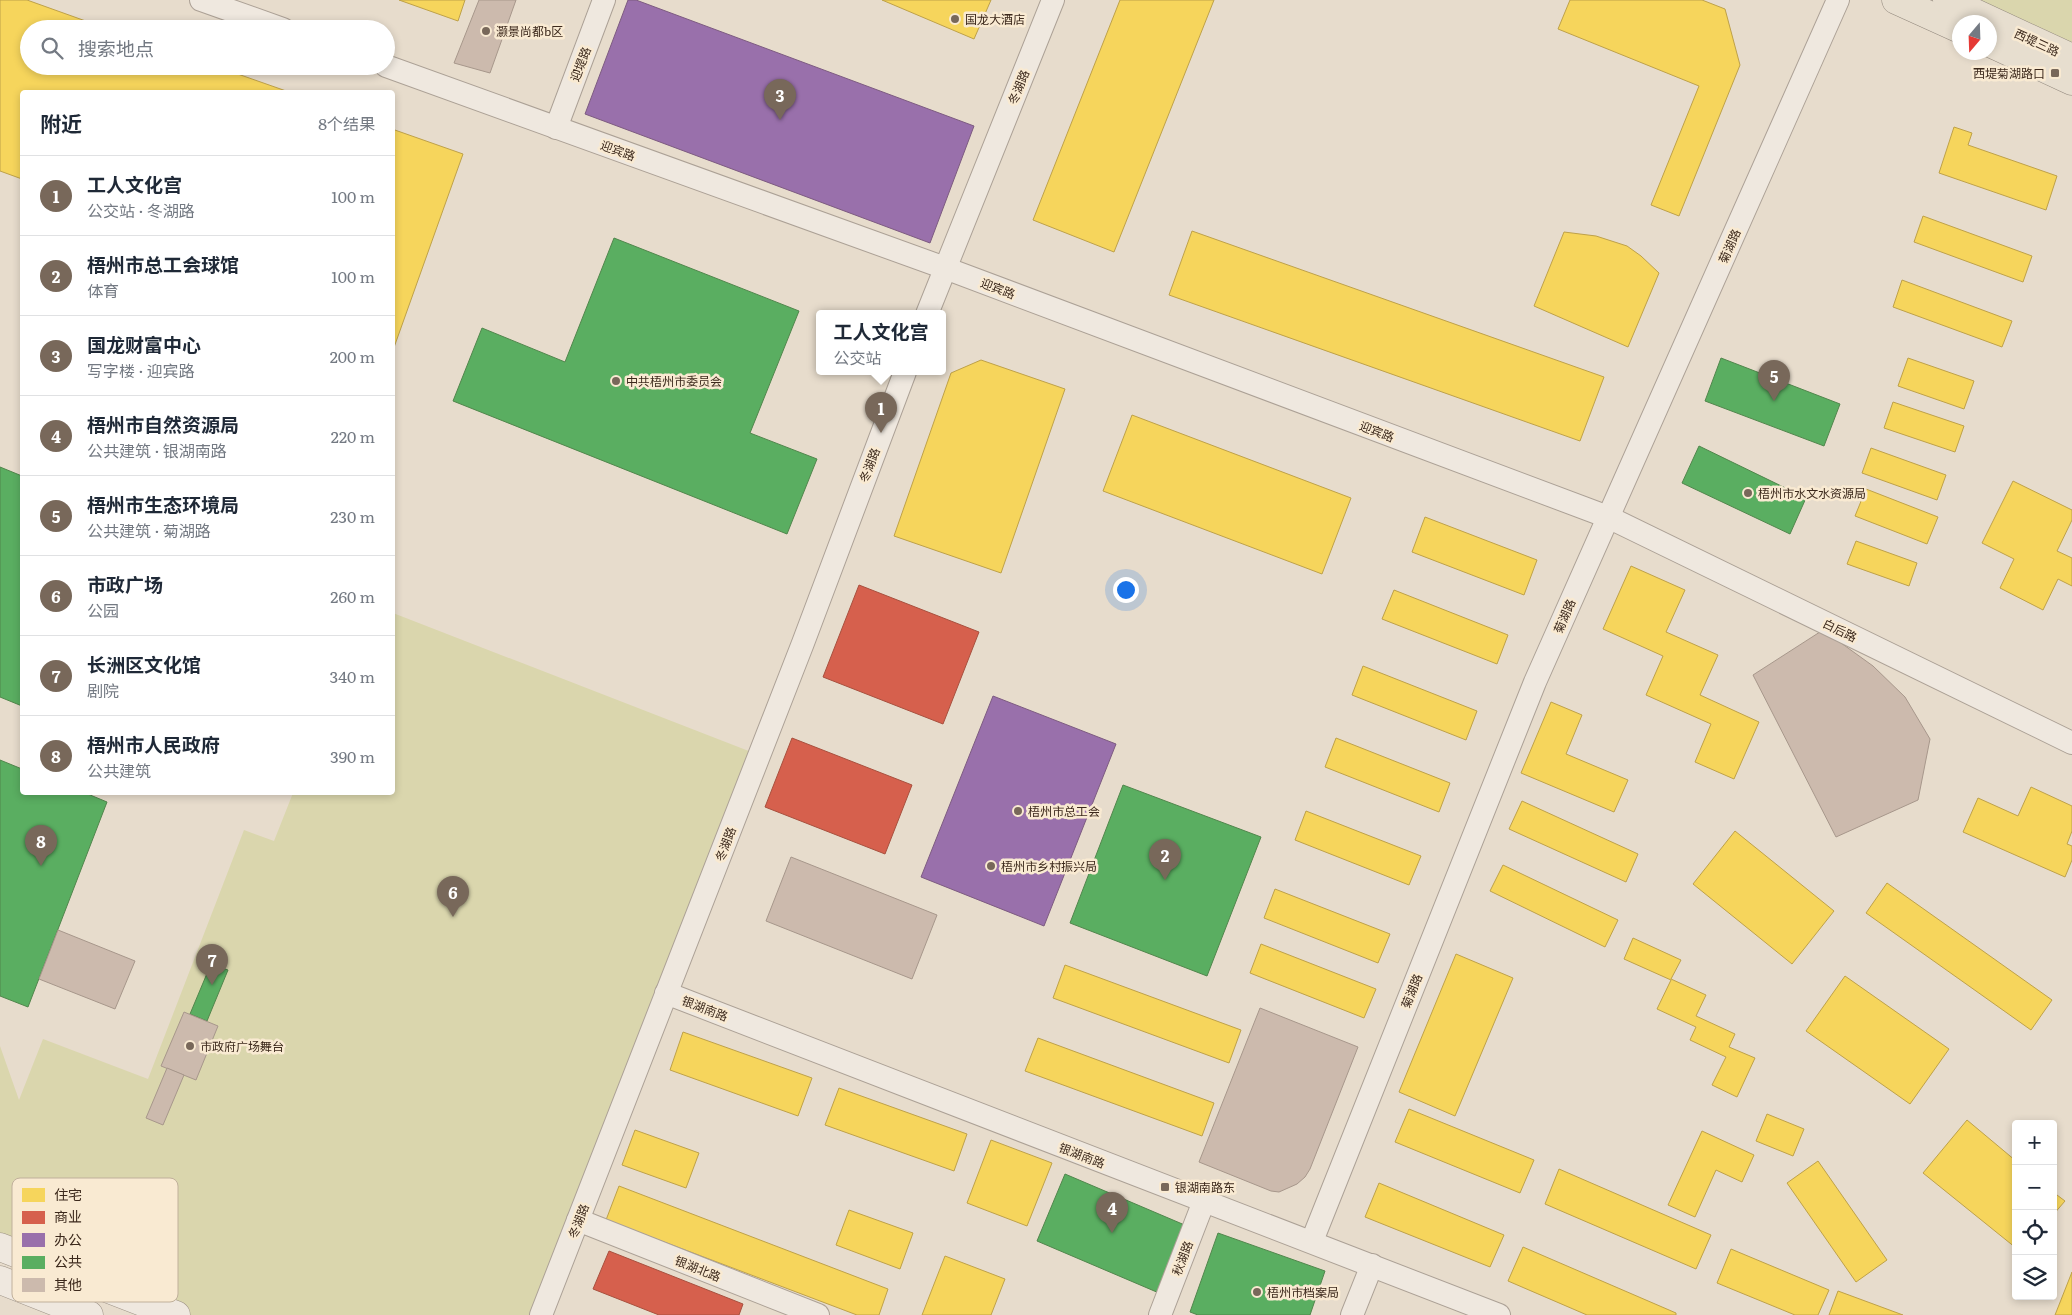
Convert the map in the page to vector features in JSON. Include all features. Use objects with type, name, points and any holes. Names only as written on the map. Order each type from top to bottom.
[{"type":"main road","points":[[1896,0],[1952,25]]},
{"type":"main road","name":"西堤三路","points":[[1947,0],[2072,58]]},
{"type":"main road","name":"西堤三路","points":[[1997,46],[2072,81]]},
{"type":"main road","points":[[0,1247],[12,1252]]},
{"type":"main road","points":[[0,1280],[12,1285]]},
{"type":"main road","points":[[56,1302],[89,1315]]},
{"type":"main road","points":[[142,1302],[176,1315]]},
{"type":"street","points":[[201,0],[258,20]]},
{"type":"street","name":"迎堤路","points":[[556,128],[604,0]]},
{"type":"street","name":"冬湖路","points":[[929,310],[1053,0]]},
{"type":"street","name":"菊湖路","points":[[1312,1241],[1536,682],[1838,0]]},
{"type":"street","name":"迎宾路","points":[[395,69],[945,268],[1608,517]]},
{"type":"street","name":"冬湖路","points":[[541,1315],[800,652],[904,375]]},
{"type":"street","name":"白后路","points":[[1608,517],[2072,743]]},
{"type":"street","name":"银湖南路","points":[[666,993],[1204,1202],[1312,1241],[1499,1315]]},
{"type":"street","name":"秋湖路","points":[[1160,1315],[1204,1202]]},
{"type":"street","name":"银湖北路","points":[[578,1220],[818,1315]]},
{"type":"street","points":[[1352,1315],[1372,1265]]},
{"type":"shaded area","points":[[1947,0],[2072,0],[2072,58],[1997,23],[1997,15],[1979,15]]},
{"type":"shaded area","points":[[395,614],[759,755],[541,1315],[176,1315],[142,1302],[178,1302],[178,1178],[12,1178],[12,1252],[0,1247],[0,1046],[19,1100],[43,1039],[148,1079],[244,830],[274,841],[292,795],[395,795]]},
{"type":"building: 住宅","points":[[0,0],[27,0],[83,20],[20,20],[20,75],[241,75],[283,90],[20,90],[20,178],[0,171]]},
{"type":"building: 住宅","points":[[399,0],[465,0],[458,21]]},
{"type":"building: 住宅","name":"国龙大酒店","points":[[882,0],[991,0],[974,39]]},
{"type":"building: 住宅","points":[[1120,0],[1214,0],[1114,252],[1033,220]]},
{"type":"building: 住宅","points":[[1570,0],[1702,0],[1725,9],[1740,65],[1679,216],[1651,205],[1699,86],[1558,29]]},
{"type":"building: 住宅","points":[[1954,127],[1972,133],[1968,145],[2057,176],[2046,210],[1939,173]]},
{"type":"building: 住宅","points":[[395,130],[463,154],[395,345]]},
{"type":"building: 住宅","points":[[1923,216],[2032,256],[2023,282],[1914,242]]},
{"type":"building: 住宅","points":[[1192,231],[1604,377],[1580,441],[1169,295]]},
{"type":"building: 住宅","points":[[1564,232],[1596,236],[1627,246],[1659,273],[1628,347],[1534,306]]},
{"type":"building: 住宅","points":[[1902,280],[2012,321],[2002,347],[1893,307]]},
{"type":"building: 住宅","points":[[1908,358],[1974,381],[1964,409],[1898,386]]},
{"type":"building: 住宅","points":[[981,360],[1065,389],[1001,573],[894,536],[951,373]]},
{"type":"building: 住宅","points":[[1893,402],[1964,426],[1955,452],[1884,428]]},
{"type":"building: 住宅","points":[[1132,415],[1351,498],[1322,574],[1103,491]]},
{"type":"building: 住宅","points":[[1871,448],[1946,475],[1937,500],[1862,473]]},
{"type":"building: 住宅","points":[[2013,481],[2072,510],[2072,520],[2057,551],[2072,558],[2072,586],[2058,579],[2043,610],[2000,588],[2014,559],[1982,543]]},
{"type":"building: 住宅","points":[[1866,489],[1938,517],[1927,544],[1855,516]]},
{"type":"building: 住宅","points":[[1425,517],[1537,560],[1524,595],[1412,552]]},
{"type":"building: 住宅","points":[[1856,541],[1917,563],[1909,586],[1847,564]]},
{"type":"building: 住宅","points":[[1631,566],[1685,590],[1666,632],[1718,655],[1700,695],[1759,722],[1734,779],[1695,762],[1711,724],[1646,695],[1663,656],[1603,629]]},
{"type":"building: 住宅","points":[[1394,590],[1508,635],[1497,664],[1382,619]]},
{"type":"building: 住宅","points":[[1363,666],[1477,711],[1466,740],[1352,695]]},
{"type":"building: 住宅","points":[[1551,702],[1582,715],[1566,754],[1628,780],[1614,812],[1521,773]]},
{"type":"building: 住宅","points":[[1336,738],[1450,783],[1439,812],[1325,767]]},
{"type":"building: 住宅","points":[[2031,787],[2072,806],[2072,831],[2067,844],[2072,846],[2072,860],[2065,877],[1963,832],[1978,798],[2018,816]]},
{"type":"building: 住宅","points":[[1522,801],[1638,854],[1626,882],[1509,829]]},
{"type":"building: 住宅","points":[[1306,811],[1421,856],[1409,885],[1295,840]]},
{"type":"building: 住宅","points":[[1735,831],[1834,911],[1792,964],[1693,884]]},
{"type":"building: 住宅","points":[[1503,865],[1618,920],[1605,947],[1490,891]]},
{"type":"building: 住宅","points":[[1887,883],[2052,1000],[2031,1030],[1866,913]]},
{"type":"building: 住宅","points":[[1275,889],[1390,934],[1378,963],[1264,918]]},
{"type":"building: 住宅","points":[[1633,938],[1681,960],[1671,979],[1706,995],[1696,1016],[1735,1034],[1729,1047],[1755,1058],[1737,1097],[1712,1085],[1726,1057],[1690,1040],[1696,1027],[1657,1009],[1671,980],[1624,959]]},
{"type":"building: 住宅","points":[[1261,944],[1376,989],[1364,1018],[1250,973]]},
{"type":"building: 住宅","points":[[1456,954],[1513,978],[1455,1116],[1399,1092]]},
{"type":"building: 住宅","points":[[1065,965],[1241,1030],[1229,1063],[1053,998]]},
{"type":"building: 住宅","points":[[1845,976],[1949,1049],[1910,1104],[1806,1031]]},
{"type":"building: 住宅","points":[[683,1032],[812,1078],[798,1116],[670,1070]]},
{"type":"building: 住宅","points":[[1038,1038],[1214,1103],[1202,1136],[1025,1071]]},
{"type":"building: 住宅","points":[[839,1088],[967,1134],[954,1171],[825,1125]]},
{"type":"building: 住宅","points":[[1409,1109],[1534,1160],[1520,1193],[1395,1142]]},
{"type":"building: 住宅","points":[[1767,1114],[1804,1129],[1793,1156],[1756,1141]]},
{"type":"building: 住宅","points":[[1967,1120],[2012,1158],[2012,1245],[1923,1173]]},
{"type":"building: 住宅","points":[[635,1130],[699,1153],[686,1188],[622,1165]]},
{"type":"building: 住宅","points":[[1702,1131],[1754,1155],[1742,1182],[1716,1170],[1695,1217],[1668,1205]]},
{"type":"building: 住宅","points":[[991,1140],[1052,1163],[1027,1226],[967,1203]]},
{"type":"building: 住宅","points":[[1818,1161],[1887,1260],[1856,1282],[1787,1183]]},
{"type":"building: 住宅","points":[[1559,1169],[1711,1235],[1696,1269],[1545,1204]]},
{"type":"building: 住宅","points":[[1379,1183],[1504,1235],[1490,1267],[1365,1217]]},
{"type":"building: 住宅","points":[[619,1186],[888,1289],[879,1315],[857,1315],[606,1220]]},
{"type":"building: 住宅","points":[[2057,1195],[2065,1201],[2057,1210]]},
{"type":"building: 住宅","points":[[849,1210],[913,1233],[900,1269],[836,1245]]},
{"type":"building: 住宅","points":[[1523,1247],[1676,1313],[1676,1315],[1587,1315],[1508,1281]]},
{"type":"building: 住宅","points":[[1731,1249],[1829,1290],[1818,1315],[1795,1315],[1717,1283]]},
{"type":"building: 住宅","points":[[945,1256],[1005,1279],[991,1315],[922,1315]]},
{"type":"building: 住宅","points":[[2072,1272],[2072,1315],[2055,1315]]},
{"type":"building: 住宅","points":[[1838,1291],[1903,1315],[1829,1315]]},
{"type":"building: 商业","points":[[859,585],[979,632],[943,724],[823,677]]},
{"type":"building: 商业","points":[[792,738],[912,785],[885,854],[765,807]]},
{"type":"building: 商业","points":[[609,1251],[743,1304],[739,1315],[659,1315],[593,1289]]},
{"type":"building: 办公","points":[[628,0],[636,0],[974,126],[930,243],[585,114]]},
{"type":"building: 办公","name":"梧州市总工会","points":[[993,696],[1116,744],[1044,926],[921,877]]},
{"type":"building: 公共","name":"中共梧州市委员会","points":[[614,238],[799,311],[750,433],[817,459],[787,534],[453,401],[482,328],[565,362]]},
{"type":"building: 公共","points":[[1721,358],[1840,404],[1824,446],[1705,401]]},
{"type":"building: 公共","points":[[1699,446],[1806,498],[1790,534],[1682,483]]},
{"type":"building: 公共","points":[[0,467],[20,475],[20,705],[0,697]]},
{"type":"building: 公共","points":[[0,760],[20,768],[20,795],[90,795],[107,802],[28,1007],[0,996]]},
{"type":"building: 公共","points":[[1123,785],[1261,837],[1207,976],[1070,923]]},
{"type":"building: 公共","points":[[211,964],[228,970],[207,1021],[190,1014]]},
{"type":"building: 公共","points":[[1065,1174],[1187,1226],[1159,1293],[1037,1241]]},
{"type":"building: 公共","name":"梧州市档案局","points":[[1218,1233],[1325,1271],[1310,1315],[1198,1315],[1190,1312]]},
{"type":"building: 其他","name":"灏景尚都b区","points":[[479,0],[516,0],[490,73],[454,63]]},
{"type":"building: 其他","points":[[1823,630],[1873,666],[1905,697],[1930,739],[1918,800],[1836,837],[1753,675]]},
{"type":"building: 其他","points":[[791,857],[937,915],[912,979],[766,921]]},
{"type":"building: 其他","points":[[58,930],[135,961],[115,1009],[39,979]]},
{"type":"building: 其他","points":[[1260,1008],[1358,1047],[1310,1169],[1297,1184],[1279,1192],[1271,1191],[1199,1162]]},
{"type":"building: 其他","name":"市政府广场舞台","points":[[184,1012],[218,1026],[196,1080],[161,1066]]},
{"type":"building: 其他","points":[[167,1068],[184,1075],[163,1125],[146,1118]]},
{"type":"place","name":"国龙大酒店","points":[[955,19]]},
{"type":"place","name":"灏景尚都b区","points":[[486,31]]},
{"type":"place","name":"西堤菊湖路口","points":[[2055,73]]},
{"type":"place","name":"国龙财富中心","points":[[780,120]]},
{"type":"place","name":"中共梧州市委员会","points":[[616,381]]},
{"type":"place","name":"梧州市生态环境局","points":[[1774,401]]},
{"type":"place","name":"工人文化宫","points":[[881,433]]},
{"type":"place","name":"梧州市水文水资源局","points":[[1748,493]]},
{"type":"place","name":"梧州市总工会","points":[[1018,811]]},
{"type":"place","name":"梧州市人民政府","points":[[41,866]]},
{"type":"place","name":"梧州市乡村振兴局","points":[[991,866]]},
{"type":"place","name":"梧州市总工会球馆","points":[[1165,880]]},
{"type":"place","name":"市政广场","points":[[453,917]]},
{"type":"place","name":"长洲区文化馆","points":[[212,985]]},
{"type":"place","name":"市政府广场舞台","points":[[190,1046]]},
{"type":"place","name":"银湖南路东","points":[[1165,1187]]},
{"type":"place","name":"梧州市自然资源局","points":[[1112,1233]]},
{"type":"place","name":"梧州市档案局","points":[[1257,1292]]}]
